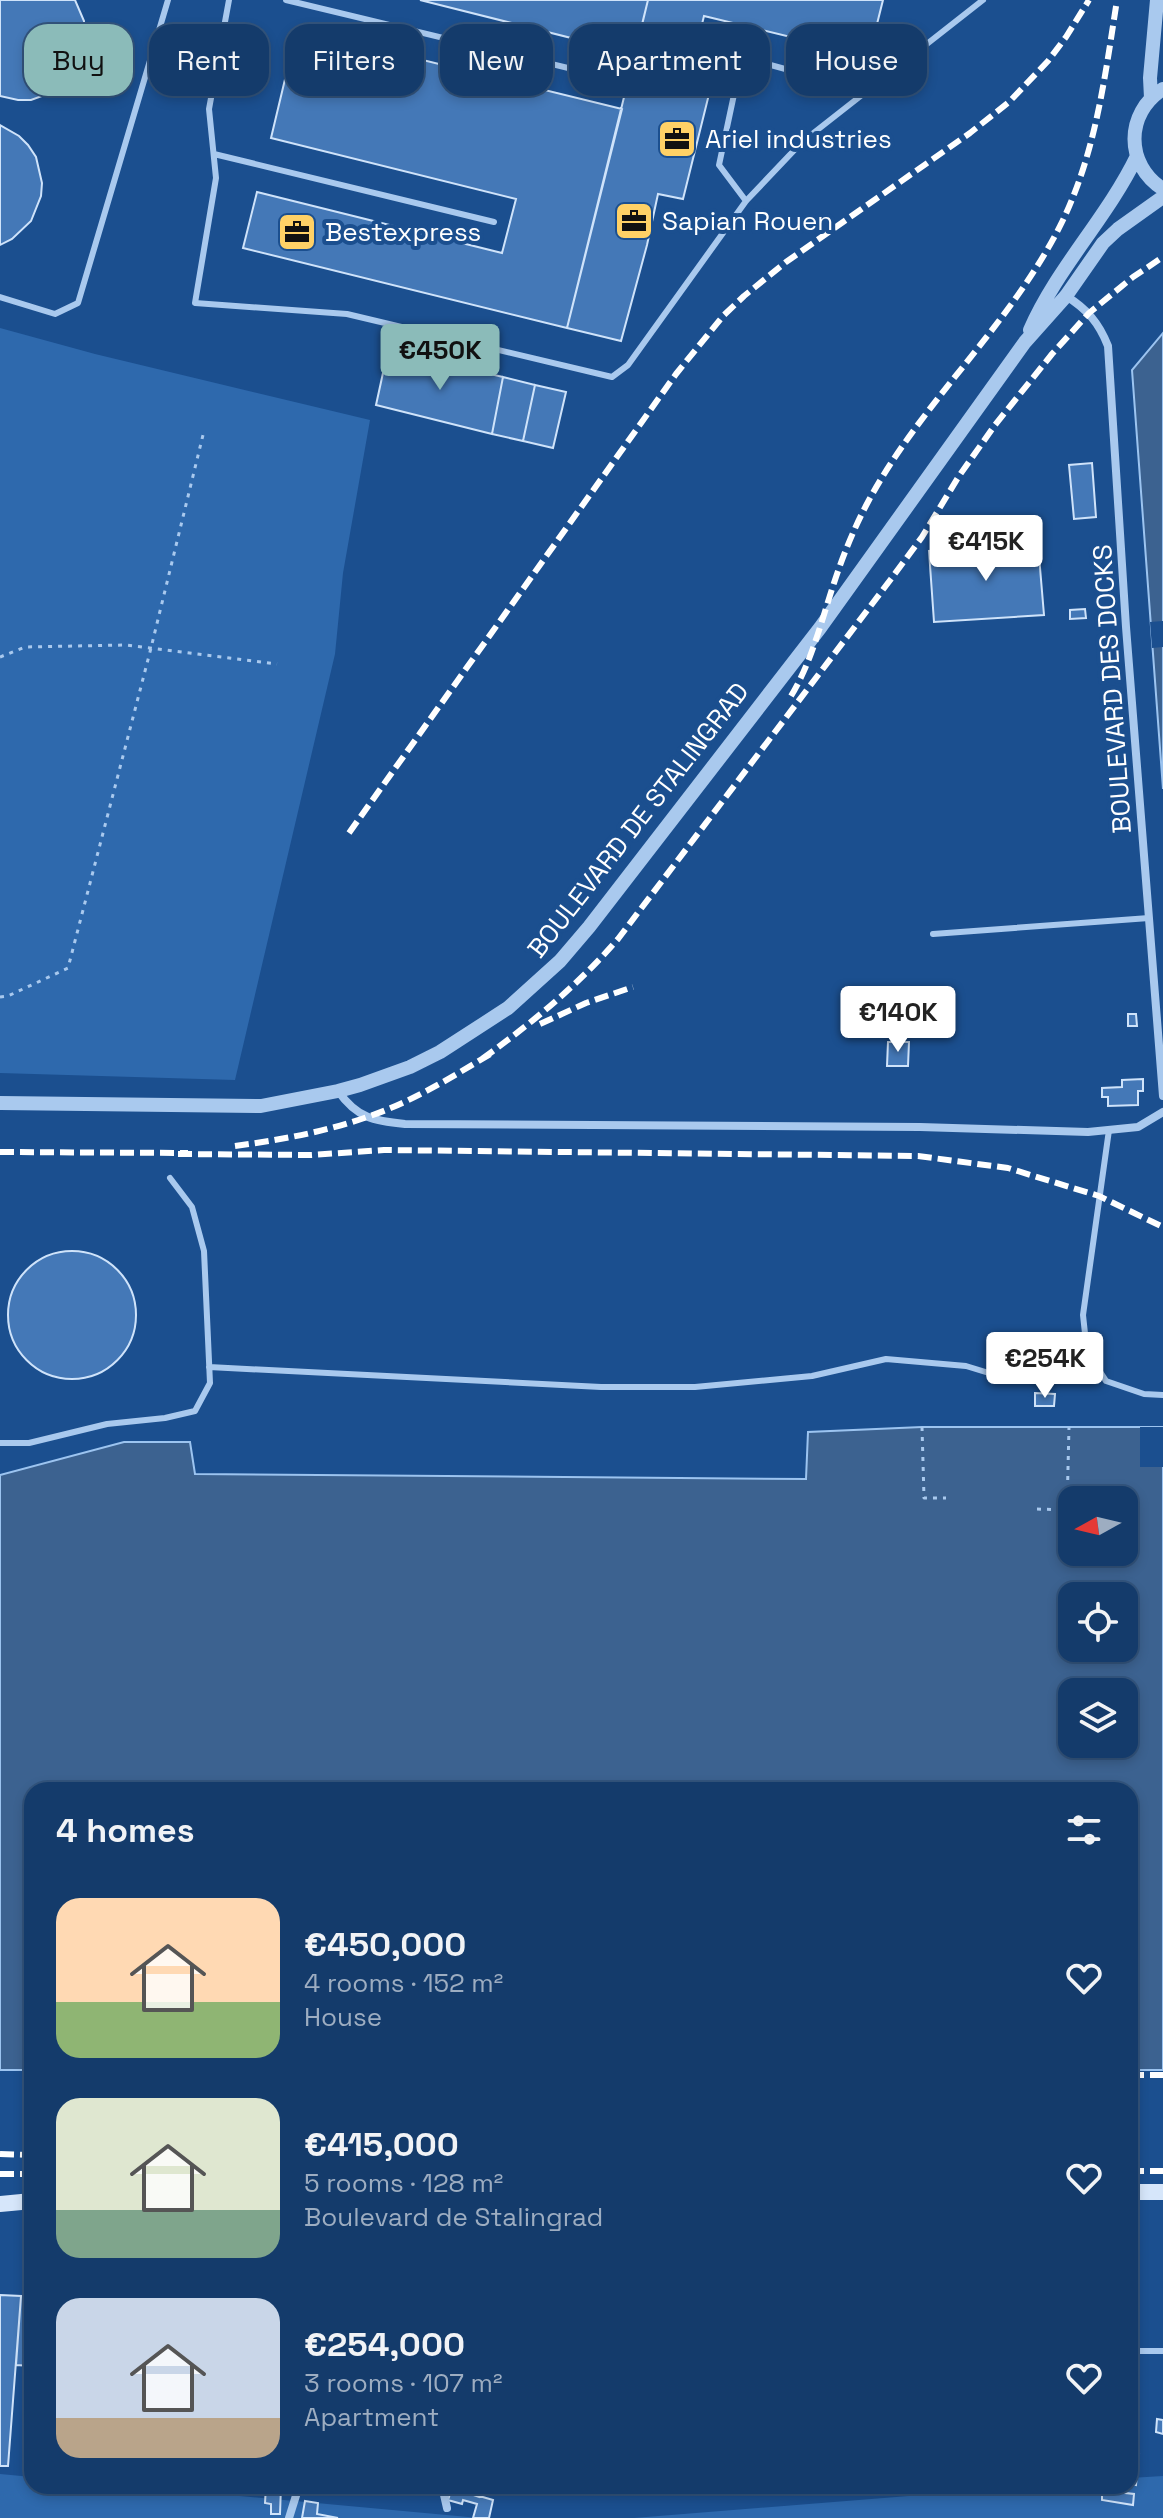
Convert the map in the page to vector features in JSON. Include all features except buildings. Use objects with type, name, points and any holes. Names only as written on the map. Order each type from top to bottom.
[{"type":"main road","points":[[1138,2192],[1163,2192]]},
{"type":"main road","points":[[0,2204],[24,2202]]},
{"type":"street","points":[[1157,0],[1150,78],[1157,93],[1139,115],[1134,146],[1149,178],[1163,189]]},
{"type":"street","name":"BOULEVARD DE STALINGRAD","points":[[1025,342],[1042,302],[1109,207],[1137,156]]},
{"type":"street","name":"BOULEVARD DE STALINGRAD","points":[[0,1103],[261,1106],[338,1091],[379,1079],[440,1052],[508,1008],[560,961],[589,927],[820,628],[1025,342],[1066,296],[1103,243],[1163,197]]},
{"type":"street","name":"BOULEVARD DES DOCKS","points":[[1066,296],[1089,313],[1100,326],[1108,346],[1163,1096]]},
{"type":"street","points":[[338,1091],[355,1111],[367,1117],[405,1124],[920,1127],[1088,1132],[1138,1127],[1163,1112]]},
{"type":"street","points":[[289,2518],[296,2494]]},
{"type":"street","points":[[444,2494],[447,2508]]},
{"type":"lane","points":[[0,297],[55,314],[78,303],[168,0]]},
{"type":"lane","points":[[229,0],[209,109],[216,178],[195,303],[347,314],[612,377],[628,365],[746,201],[802,142],[983,0]]},
{"type":"lane","points":[[286,0],[569,68]]},
{"type":"lane","points":[[746,201],[719,165],[742,57],[847,86],[858,98]]},
{"type":"lane","points":[[214,154],[494,222]]},
{"type":"lane","points":[[933,934],[1149,918]]},
{"type":"lane","points":[[1109,1130],[1083,1315],[1087,1352],[1106,1381],[1144,1394],[1163,1395]]},
{"type":"lane","points":[[0,1443],[29,1443],[107,1424],[165,1418],[195,1411],[210,1383],[204,1251],[192,1207],[170,1178]]},
{"type":"lane","points":[[209,1367],[601,1387],[679,1387],[812,1376],[886,1359],[966,1366],[1015,1381],[1055,1379],[1099,1370]]},
{"type":"lane","points":[[1138,2351],[1163,2351]]},
{"type":"path","points":[[0,997],[68,968],[203,435]]},
{"type":"path","points":[[0,657],[25,647],[126,645],[277,664]]},
{"type":"path","points":[[922,1427],[924,1498],[946,1498]]},
{"type":"path","points":[[1037,1509],[1067,1510],[1069,1427]]},
{"type":"shaded area","points":[[0,328],[370,420],[343,573],[335,654],[235,1080],[0,1073]]},
{"type":"shaded area","points":[[1163,333],[1163,789],[1132,370]]},
{"type":"shaded area","points":[[922,1427],[1163,1427],[1163,2070],[1138,2070],[1138,1782],[24,1782],[24,2070],[0,2070],[0,1475],[124,1442],[190,1442],[195,1474],[806,1479],[808,1432]]},
{"type":"shaded area","points":[[0,2474],[24,2476],[24,2494],[218,2494],[479,2518],[0,2518]]},
{"type":"shaded area","points":[[1163,2476],[1163,2518],[634,2518],[934,2494],[1138,2494],[1138,2478]]},
{"type":"pier","points":[[1163,621],[1163,647],[1152,648],[1150,622]]},
{"type":"pier","points":[[1140,1427],[1163,1427],[1163,1467],[1140,1467]]},
{"type":"railway","points":[[349,833],[676,374],[723,316],[786,262],[970,133],[1009,102],[1048,61],[1089,0]]},
{"type":"railway","points":[[791,696],[810,655],[845,551],[869,500],[915,429],[1018,294],[1062,222],[1091,141],[1117,0]]},
{"type":"railway","points":[[482,1059],[554,1003],[618,939],[922,537],[995,425],[1089,313],[1163,257]]},
{"type":"railway","points":[[540,1024],[586,1003],[633,987]]},
{"type":"railway","points":[[235,1146],[302,1135],[384,1111],[447,1080],[492,1053]]},
{"type":"railway","points":[[178,1154],[311,1155],[384,1150],[918,1156],[1008,1168],[1099,1196],[1163,1227]]},
{"type":"railway","points":[[0,1152],[188,1153]]},
{"type":"railway","points":[[1138,2075],[1163,2075]]},
{"type":"railway","points":[[0,2154],[24,2155]]},
{"type":"railway","points":[[1138,2171],[1163,2171]]},
{"type":"railway","points":[[0,2174],[24,2174]]},
{"type":"place","name":"Ariel industries","points":[[677,139]]},
{"type":"place","name":"Sapian Rouen","points":[[634,221]]},
{"type":"place","name":"Bestexpress","points":[[297,232]]}]
